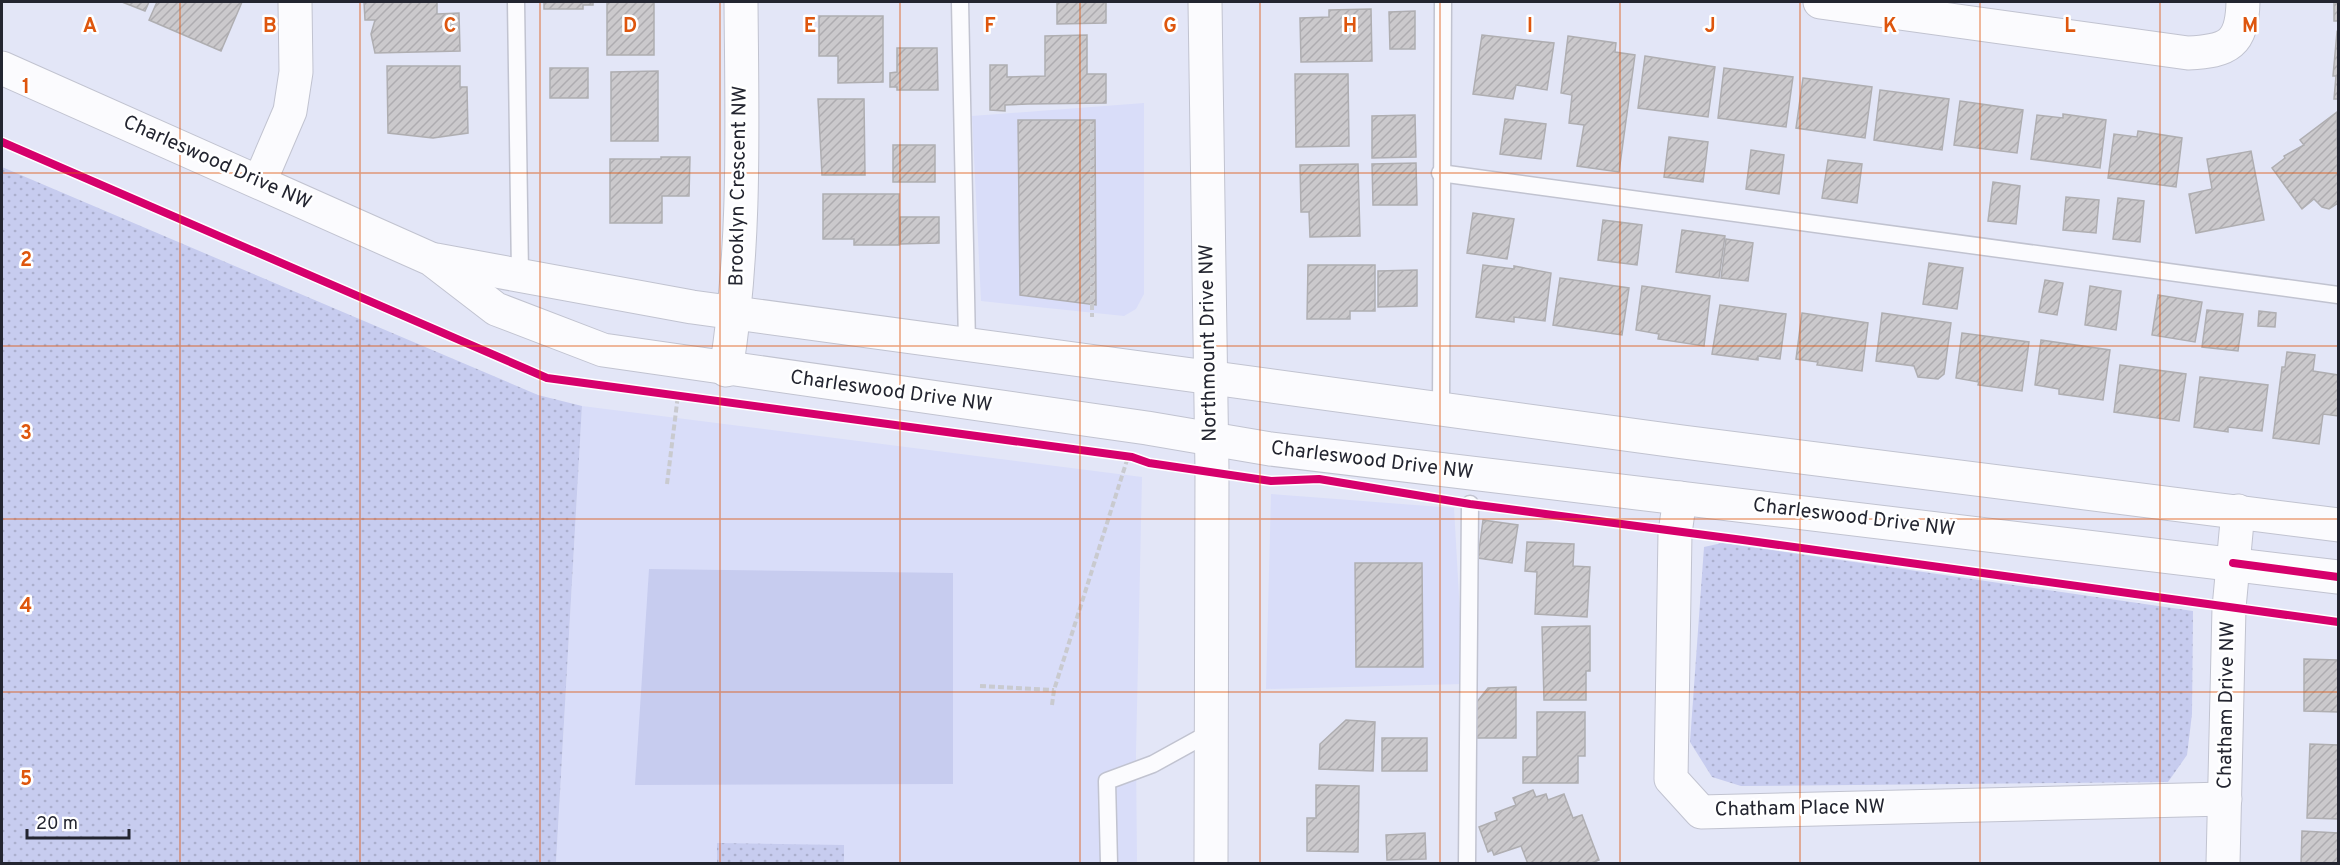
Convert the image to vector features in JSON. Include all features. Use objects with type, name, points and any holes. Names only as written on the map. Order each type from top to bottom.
[{"type":"street","points":[[260,181],[290,111],[296,72],[295,2]]},
{"type":"street","name":"Brooklyn Crescent NW","points":[[726,369],[736,313],[742,219],[741,2]]},
{"type":"street","name":"Northmount Drive NW","points":[[1205,2],[1211,438],[1211,864]]},
{"type":"street","points":[[1820,2],[2188,53],[2211,52],[2227,47],[2238,34],[2243,2]]},
{"type":"street","name":"Charleswood Drive NW","points":[[2,68],[431,259],[496,309],[603,351],[1211,438],[1270,449],[2338,577]]},
{"type":"street","name":"Charleswood Drive NW","points":[[431,259],[736,313],[1683,442],[2338,525]]},
{"type":"street","name":"Chatham Place NW","points":[[1680,498],[1675,533],[1671,779],[1701,812],[2224,799]]},
{"type":"street","name":"Chatham Drive NW","points":[[2223,864],[2229,608],[2238,511]]},
{"type":"lane","points":[[516,2],[520,274]]},
{"type":"lane","points":[[960,2],[967,344]]},
{"type":"lane","points":[[1441,408],[1440,173],[1443,2]]},
{"type":"lane","points":[[1440,173],[2338,295]]},
{"type":"lane","points":[[1467,864],[1470,504]]},
{"type":"lane","points":[[1109,864],[1107,781],[1153,764],[1211,732]]},
{"type":"path","points":[[1092,124],[1092,317]]},
{"type":"path","points":[[666,393],[690,396]]},
{"type":"path","points":[[667,484],[678,394]]},
{"type":"path","points":[[1116,455],[1141,460]]},
{"type":"path","points":[[1052,705],[1054,690],[1128,457]]},
{"type":"path","points":[[980,686],[1054,690]]},
{"type":"shaded area","points":[[1144,103],[1144,294],[1136,309],[1124,316],[981,301],[972,116]]},
{"type":"shaded area","points":[[2,167],[538,395],[582,406],[556,863],[2,863]]},
{"type":"shaded area","points":[[582,406],[1142,477],[1136,753],[1137,863],[556,864]]},
{"type":"shaded area","points":[[1271,494],[1454,508],[1464,684],[1266,689]]},
{"type":"shaded area","points":[[1722,543],[2193,611],[2192,714],[2187,755],[2168,782],[1741,786],[1712,777],[1690,742],[1704,547]]},
{"type":"shaded area","points":[[649,569],[953,573],[953,784],[635,785]]},
{"type":"shaded area","points":[[717,843],[844,845],[844,863],[717,863]]},
{"type":"building","points":[[122,2],[149,2],[145,11]]},
{"type":"building","points":[[157,2],[242,2],[221,51],[149,20]]},
{"type":"building","points":[[364,2],[437,2],[437,14],[459,13],[460,51],[375,53],[371,34],[375,20],[365,20]]},
{"type":"building","points":[[544,2],[593,2],[593,5],[583,5],[583,9],[544,9]]},
{"type":"building","points":[[607,2],[654,2],[654,55],[607,55]]},
{"type":"building","points":[[1057,2],[1106,2],[1106,23],[1057,24]]},
{"type":"building","points":[[2334,2],[2338,2],[2338,21],[2334,21]]},
{"type":"building","points":[[1371,9],[1372,61],[1301,62],[1300,18],[1329,17],[1329,10]]},
{"type":"building","points":[[1415,11],[1415,49],[1390,49],[1389,12]]},
{"type":"building","points":[[819,16],[883,16],[883,82],[838,83],[838,56],[819,56]]},
{"type":"building","points":[[2337,32],[2338,99],[2334,99],[2336,76],[2333,76]]},
{"type":"building","points":[[1087,35],[1087,74],[1106,74],[1106,103],[1005,105],[1005,111],[990,110],[990,65],[1007,65],[1007,77],[1045,76],[1045,36]]},
{"type":"building","points":[[1482,35],[1554,43],[1547,90],[1516,85],[1513,99],[1473,94]]},
{"type":"building","points":[[1568,36],[1616,43],[1615,52],[1635,55],[1619,172],[1577,166],[1584,125],[1569,123],[1572,95],[1561,93]]},
{"type":"building","points":[[897,48],[937,48],[938,90],[897,90],[897,87],[890,87],[890,73],[897,72]]},
{"type":"building","points":[[1645,56],[1715,67],[1708,117],[1638,108]]},
{"type":"building","points":[[387,66],[460,66],[460,87],[467,87],[468,133],[433,138],[388,133]]},
{"type":"building","points":[[550,68],[588,68],[588,98],[550,98]]},
{"type":"building","points":[[1724,68],[1793,77],[1786,127],[1718,118]]},
{"type":"building","points":[[658,71],[658,141],[611,141],[611,72]]},
{"type":"building","points":[[1295,74],[1348,74],[1349,146],[1296,147]]},
{"type":"building","points":[[1803,78],[1872,87],[1865,138],[1796,128]]},
{"type":"building","points":[[1880,90],[1949,99],[1942,150],[1874,140]]},
{"type":"building","points":[[818,99],[864,99],[865,175],[822,175]]},
{"type":"building","points":[[1960,101],[2023,110],[2017,153],[1954,145]]},
{"type":"building","points":[[2337,112],[2338,203],[2329,209],[2322,207],[2314,199],[2302,209],[2272,168],[2285,158],[2284,156],[2304,145],[2300,140]]},
{"type":"building","points":[[2063,114],[2106,120],[2100,168],[2031,159],[2037,115],[2063,118]]},
{"type":"building","points":[[1415,115],[1416,157],[1372,158],[1372,116]]},
{"type":"building","points":[[1505,119],[1546,124],[1541,159],[1500,154]]},
{"type":"building","points":[[1018,120],[1095,120],[1096,305],[1020,295]]},
{"type":"building","points":[[2138,131],[2182,138],[2176,187],[2108,178],[2114,134],[2137,137]]},
{"type":"building","points":[[1669,137],[1708,142],[1703,182],[1664,177]]},
{"type":"building","points":[[893,145],[935,145],[935,182],[893,182]]},
{"type":"building","points":[[1751,150],[1784,155],[1779,194],[1746,189]]},
{"type":"building","points":[[2251,151],[2264,220],[2196,233],[2189,194],[2212,189],[2207,159]]},
{"type":"building","points":[[661,157],[690,157],[689,196],[662,196],[662,223],[610,223],[610,159],[661,159]]},
{"type":"building","points":[[1828,160],[1862,164],[1857,203],[1822,198]]},
{"type":"building","points":[[1416,163],[1417,205],[1373,205],[1372,164]]},
{"type":"building","points":[[1358,164],[1360,236],[1310,237],[1309,212],[1301,212],[1300,165]]},
{"type":"building","points":[[1993,182],[2020,186],[2016,224],[1988,221]]},
{"type":"building","points":[[823,194],[899,194],[899,245],[854,245],[854,239],[823,239]]},
{"type":"building","points":[[2066,197],[2099,200],[2096,233],[2063,230]]},
{"type":"building","points":[[2118,198],[2144,201],[2140,242],[2113,239]]},
{"type":"building","points":[[1473,213],[1514,219],[1507,259],[1467,253]]},
{"type":"building","points":[[900,217],[939,217],[939,243],[900,244]]},
{"type":"building","points":[[1603,220],[1642,225],[1637,265],[1598,260]]},
{"type":"building","points":[[1682,230],[1725,236],[1719,278],[1676,272]]},
{"type":"building","points":[[1726,239],[1753,243],[1748,281],[1721,278]]},
{"type":"building","points":[[1929,263],[1963,268],[1957,309],[1923,304]]},
{"type":"building","points":[[1308,265],[1375,265],[1375,311],[1350,311],[1350,319],[1307,319]]},
{"type":"building","points":[[1483,265],[1514,269],[1514,266],[1551,273],[1545,321],[1514,317],[1514,322],[1476,317]]},
{"type":"building","points":[[1417,270],[1417,306],[1378,307],[1378,271]]},
{"type":"building","points":[[1560,278],[1629,288],[1622,335],[1553,325]]},
{"type":"building","points":[[2045,280],[2063,283],[2057,315],[2039,312]]},
{"type":"building","points":[[1642,286],[1710,296],[1704,346],[1658,339],[1659,334],[1636,330]]},
{"type":"building","points":[[2090,286],[2121,291],[2116,330],[2085,325]]},
{"type":"building","points":[[2158,295],[2202,302],[2195,342],[2152,335]]},
{"type":"building","points":[[1720,305],[1786,314],[1780,359],[1758,356],[1758,360],[1712,354]]},
{"type":"building","points":[[2207,310],[2243,314],[2238,351],[2202,347]]},
{"type":"building","points":[[2259,311],[2276,313],[2275,327],[2258,326]]},
{"type":"building","points":[[1802,313],[1868,323],[1862,371],[1817,365],[1818,362],[1796,359]]},
{"type":"building","points":[[1882,313],[1951,323],[1944,374],[1938,379],[1918,377],[1914,366],[1876,361]]},
{"type":"building","points":[[1962,333],[2029,342],[2022,391],[1978,385],[1979,382],[1956,378]]},
{"type":"building","points":[[2041,340],[2110,350],[2103,400],[2059,394],[2059,389],[2035,385]]},
{"type":"building","points":[[2287,352],[2315,355],[2313,371],[2338,375],[2338,416],[2323,414],[2319,444],[2273,438],[2282,367],[2285,367]]},
{"type":"building","points":[[2120,365],[2186,374],[2179,421],[2114,412]]},
{"type":"building","points":[[2200,377],[2268,385],[2262,431],[2228,427],[2228,432],[2194,427]]},
{"type":"building","points":[[1483,520],[1518,525],[1512,563],[1478,558]]},
{"type":"building","points":[[1527,542],[1574,544],[1573,566],[1590,567],[1587,617],[1535,614],[1537,572],[1525,571]]},
{"type":"building","points":[[1355,563],[1422,563],[1423,667],[1356,667]]},
{"type":"building","points":[[1590,626],[1590,671],[1586,671],[1586,700],[1544,700],[1542,627]]},
{"type":"building","points":[[2304,659],[2338,660],[2338,712],[2304,711]]},
{"type":"building","points":[[1516,687],[1516,738],[1476,738],[1476,703],[1488,688]]},
{"type":"building","points":[[1537,712],[1585,712],[1585,756],[1578,756],[1578,783],[1523,783],[1523,757],[1537,757]]},
{"type":"building","points":[[1346,720],[1375,722],[1373,771],[1319,769],[1320,744]]},
{"type":"building","points":[[1382,738],[1427,738],[1427,771],[1382,771]]},
{"type":"building","points":[[2310,744],[2338,745],[2338,819],[2307,818]]},
{"type":"building","points":[[1316,785],[1359,786],[1358,852],[1307,851],[1307,818],[1316,818]]},
{"type":"building","points":[[1533,790],[1536,797],[1546,794],[1548,800],[1564,794],[1573,818],[1582,815],[1599,860],[1589,864],[1528,864],[1521,846],[1494,855],[1492,850],[1488,852],[1479,827],[1497,820],[1495,813],[1516,805],[1513,798]]},
{"type":"building","points":[[2302,831],[2338,833],[2338,864],[2301,864]]},
{"type":"building","points":[[1425,833],[1426,859],[1387,860],[1386,835]]},
{"type":"cycle path","points":[[2,142],[547,378],[1132,457],[1149,463],[1271,481],[1319,479],[1470,504],[2338,622]]},
{"type":"cycle path","points":[[2233,563],[2338,577]]}]
